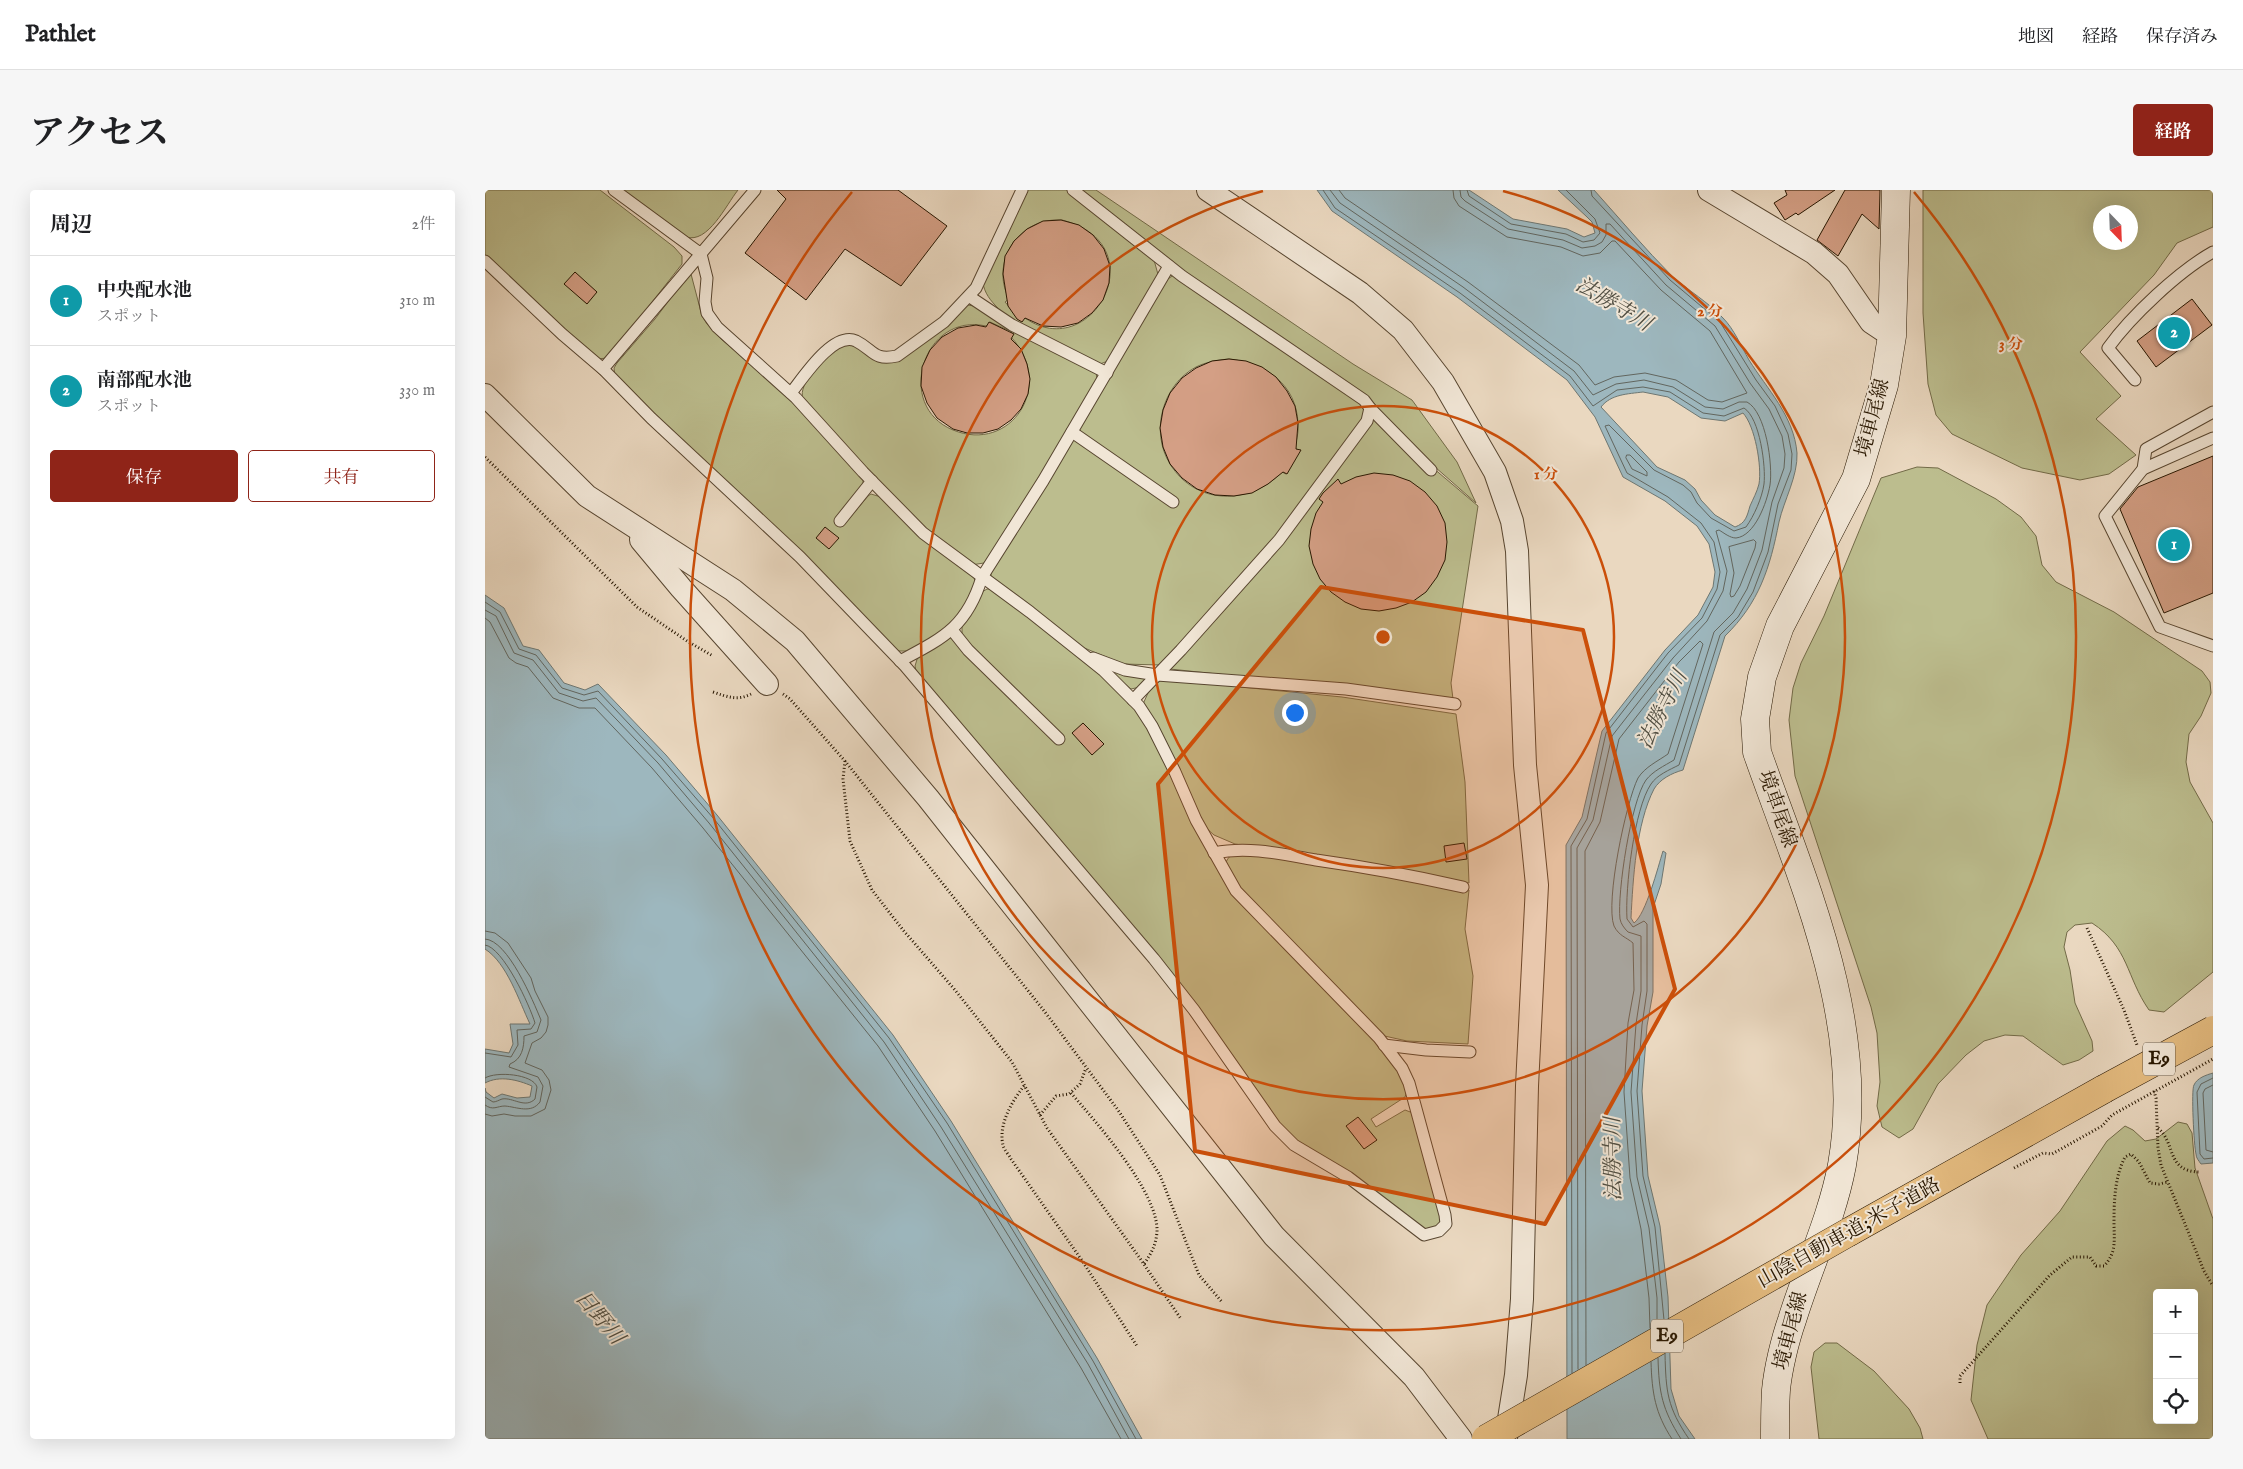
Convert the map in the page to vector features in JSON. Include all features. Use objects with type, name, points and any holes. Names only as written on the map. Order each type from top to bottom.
[{"type":"highway","name":"山陰自動車道;米子道路","points":[[1486,1439],[2107,1095],[2213,1029]]},
{"type":"highway","name":"山陰自動車道;米子道路","points":[[2107,1095],[2213,1043]]},
{"type":"highway","name":"山陰自動車道;米子道路","points":[[1508,1439],[1851,1238]]},
{"type":"main road","name":"境車尾線","points":[[1775,1439],[1776,1388],[1791,1321],[1828,1216],[1842,1165],[1848,1097],[1842,1023],[1822,940],[1757,752],[1755,719],[1762,677],[1780,626],[1856,479],[1884,385],[1892,336],[1896,190]]},
{"type":"street","points":[[1208,190],[1360,293],[1403,330],[1432,365],[1471,428],[1495,472],[1512,521],[1517,551],[1525,765],[1537,885],[1527,1086],[1522,1299],[1508,1439]]},
{"type":"street","points":[[1709,190],[1814,253],[1838,274],[1871,322],[1892,336]]},
{"type":"street","points":[[485,395],[587,496],[733,590],[795,641],[928,798],[1274,1236],[1414,1377],[1461,1439]]},
{"type":"street","points":[[626,522],[681,588],[767,684]]},
{"type":"lane","points":[[485,260],[800,557],[900,661],[1154,959],[1194,1010],[1275,1126],[1294,1145],[1348,1177],[1417,1231],[1424,1235],[1431,1234],[1446,1224],[1409,1083],[1402,1068],[1384,1045],[1244,901],[1196,820],[1152,726],[1133,700],[1104,671],[1030,612],[923,533],[872,482],[791,393],[717,327],[707,313],[705,302],[707,278],[701,254],[614,190]]},
{"type":"lane","points":[[603,370],[755,190]]},
{"type":"lane","points":[[791,393],[815,363],[834,344],[845,339],[855,341],[879,358],[897,356],[944,322],[970,297],[984,272],[1021,190]]},
{"type":"lane","points":[[1073,190],[1169,266],[1364,400],[1369,408],[1431,470]]},
{"type":"lane","points":[[2135,380],[2108,348],[2118,334],[2183,270],[2213,252]]},
{"type":"lane","points":[[900,661],[956,627],[977,596],[982,578],[1072,432],[1169,266]]},
{"type":"lane","points":[[970,297],[1012,325],[1107,373]]},
{"type":"lane","points":[[1133,700],[1181,650],[1279,540],[1367,421],[1369,408]]},
{"type":"lane","points":[[2143,468],[2146,449],[2213,412]]},
{"type":"lane","points":[[1072,432],[1173,502]]},
{"type":"lane","points":[[2213,438],[2143,468],[2105,516],[2161,627],[2213,646]]},
{"type":"lane","points":[[840,521],[872,482]]},
{"type":"lane","points":[[952,630],[968,650],[1059,739]]},
{"type":"lane","points":[[1084,655],[1125,670],[1346,689],[1455,704]]},
{"type":"lane","points":[[1214,853],[1235,849],[1271,852],[1403,873],[1463,887]]},
{"type":"lane","points":[[1384,1045],[1426,1050],[1470,1052]]},
{"type":"path","points":[[485,457],[637,607],[687,642],[721,660]]},
{"type":"path","points":[[713,692],[732,699],[743,698],[767,684],[790,699],[845,761],[1045,1012],[1118,1110],[1160,1175],[1199,1275],[1222,1302]]},
{"type":"path","points":[[845,761],[843,779],[850,841],[872,890],[1012,1062],[1039,1115],[1181,1319]]},
{"type":"path","points":[[2087,928],[2124,1010],[2140,1054]]},
{"type":"path","points":[[2008,1172],[2043,1153],[2052,1154],[2103,1126],[2112,1115],[2213,1059]]},
{"type":"path","points":[[1039,1115],[1056,1096],[1071,1093],[1080,1084],[1086,1068]]},
{"type":"path","points":[[1024,1086],[1012,1100],[1004,1124],[1003,1145],[1011,1160],[1081,1258],[1137,1346]]},
{"type":"path","points":[[2153,1090],[2156,1098],[2161,1165],[2203,1271],[2213,1286]]},
{"type":"path","points":[[1071,1093],[1116,1146],[1152,1208],[1157,1231],[1153,1252],[1144,1264]]},
{"type":"path","points":[[2158,1128],[2162,1132],[2177,1164],[2190,1172],[2199,1172]]},
{"type":"path","points":[[1960,1383],[1960,1376],[1971,1360],[1989,1345],[2050,1275],[2072,1257],[2090,1257],[2096,1266],[2104,1266],[2110,1259],[2115,1245],[2114,1222],[2118,1171],[2125,1157],[2131,1154],[2139,1162],[2150,1183],[2168,1182]]},
{"type":"highlighted area","points":[[1321,587],[1583,630],[1675,989],[1545,1224],[1195,1151],[1158,784]]},
{"type":"green space","points":[[485,190],[600,190],[674,247],[682,256],[682,264],[608,358],[596,359],[485,256]]},
{"type":"green space","points":[[623,190],[738,190],[716,222],[702,235],[694,238],[686,237]]},
{"type":"green space","points":[[1026,190],[1068,190],[1154,260],[1159,278],[1108,361],[1100,364],[1051,342],[1014,321],[999,309],[988,296],[983,283]],"holes":[[[1049,220],[1062,220],[1091,233],[1106,252],[1110,274],[1105,296],[1091,314],[1073,326],[1050,328],[1025,318],[1022,321],[1005,302],[1009,299],[1003,275],[1004,264],[1007,253],[1013,243],[1031,227]]]},
{"type":"green space","points":[[1080,190],[1096,190],[1353,364],[1412,400],[1457,462],[1476,503],[1435,467],[1384,417],[1180,270]]},
{"type":"green space","points":[[1923,190],[2213,190],[2213,227],[2177,243],[2154,275],[2080,352],[2121,396],[2096,419],[2136,455],[2109,474],[2080,480],[2022,468],[1952,434],[1936,415],[1928,384],[1923,313]]},
{"type":"green space","points":[[691,274],[702,316],[707,324],[721,339],[784,392],[863,480],[863,484],[835,520],[842,527],[868,496],[871,494],[881,497],[974,578],[976,584],[959,616],[942,631],[909,651],[898,651],[891,648],[822,572],[615,378],[614,368],[617,363],[655,319],[688,275]]},
{"type":"green space","points":[[1174,275],[1355,396],[1364,407],[1364,417],[1275,539],[1160,665],[1123,664],[1082,647],[991,577],[991,570],[1071,442],[1082,433],[1079,429],[1166,280]],"holes":[[[1225,359],[1242,361],[1266,371],[1277,378],[1285,387],[1292,398],[1298,424],[1292,458],[1296,449],[1299,450],[1286,474],[1282,472],[1269,483],[1255,491],[1224,496],[1208,494],[1194,488],[1181,478],[1170,464],[1161,438],[1160,424],[1163,410],[1175,385],[1184,375],[1196,367]]]},
{"type":"green space","points":[[968,305],[974,306],[1096,372],[1097,379],[1024,506],[984,563],[971,565],[927,530],[872,476],[803,399],[802,393],[808,378],[836,346],[854,344],[874,359],[888,362]],"holes":[[[990,322],[1013,334],[1011,337],[1024,356],[1029,375],[1028,394],[1021,410],[1009,424],[993,432],[974,435],[953,430],[935,418],[924,402],[921,383],[924,364],[932,346],[946,333],[964,325],[986,326]]]},
{"type":"green space","points":[[1374,418],[1478,506],[1451,683],[1453,699],[1170,669]]},
{"type":"green space","points":[[1917,467],[1938,468],[1996,499],[2021,517],[2036,536],[2042,565],[2056,582],[2114,612],[2202,671],[2210,682],[2211,693],[2201,716],[2189,734],[2186,762],[2190,782],[2213,823],[2213,972],[2164,1012],[2149,1010],[2141,998],[2126,963],[2113,942],[2092,923],[2075,925],[2067,932],[2064,947],[2075,1003],[2092,1041],[2093,1051],[2079,1060],[2063,1065],[2023,1036],[2005,1035],[1984,1041],[1966,1055],[1938,1084],[1913,1129],[1899,1138],[1882,1127],[1877,1106],[1880,1082],[1877,1033],[1871,1007],[1795,776],[1789,720],[1793,688],[1801,663],[1824,616],[1881,478]]},
{"type":"green space","points":[[991,589],[1075,651],[1126,698],[1151,730],[1221,873],[1396,1065],[1407,1091],[1405,1097],[1371,1119],[1376,1127],[1405,1110],[1413,1113],[1440,1214],[1440,1225],[1429,1229],[1422,1229],[1292,1137],[1273,1117],[1224,1047],[916,671],[915,666],[918,656],[946,637],[962,637],[962,624],[982,592]]},
{"type":"green space","points":[[1107,669],[1152,675],[1140,687],[1131,689]]},
{"type":"green space","points":[[1160,679],[1342,697],[1456,714],[1465,782],[1469,883],[1403,869],[1235,844],[1214,835],[1205,827],[1143,704],[1148,693]]},
{"type":"green space","points":[[1245,852],[1414,878],[1469,890],[1465,929],[1473,976],[1468,1044],[1407,1041],[1380,1035],[1245,894],[1233,877],[1226,862],[1232,855]]},
{"type":"green space","points":[[2178,1122],[2187,1124],[2192,1133],[2195,1168],[2213,1219],[2213,1439],[1988,1439],[1971,1400],[1977,1345],[1987,1305],[2021,1255],[2060,1211],[2107,1141],[2125,1126],[2133,1130],[2145,1141],[2156,1139]]},
{"type":"green space","points":[[1825,1343],[1837,1343],[1874,1371],[1909,1409],[1920,1428],[1923,1439],[1819,1439],[1811,1367],[1814,1352]]},
{"type":"water","name":"法勝寺川","points":[[1317,190],[1469,190],[1513,219],[1567,229],[1584,237],[1595,233],[1592,222],[1558,190],[1594,190],[1673,277],[1727,322],[1749,360],[1779,404],[1791,427],[1795,440],[1797,462],[1767,570],[1747,611],[1725,636],[1683,770],[1667,777],[1654,789],[1643,818],[1634,869],[1631,918],[1634,923],[1643,910],[1663,851],[1666,853],[1661,884],[1653,908],[1653,992],[1647,1026],[1642,1091],[1648,1176],[1660,1226],[1668,1297],[1671,1389],[1679,1416],[1695,1439],[1567,1439],[1566,845],[1582,817],[1602,731],[1665,650],[1698,615],[1713,587],[1715,572],[1709,544],[1697,526],[1665,501],[1623,477],[1595,417],[1567,380],[1457,297],[1332,211]],"holes":[[[1643,392],[1668,397],[1701,418],[1725,421],[1743,413],[1747,419],[1757,447],[1760,476],[1759,484],[1747,516],[1739,525],[1735,527],[1715,515],[1701,500],[1695,489],[1685,480],[1657,467],[1601,407],[1610,399],[1626,394]]]},
{"type":"water","name":"日野川","points":[[485,595],[504,608],[523,646],[539,650],[564,683],[585,690],[598,684],[666,755],[717,815],[893,1035],[951,1121],[1097,1358],[1142,1439],[485,1439],[485,1088],[486,1092],[494,1098],[502,1094],[517,1098],[530,1097],[532,1086],[515,1080],[503,1079],[485,1083],[485,1049],[509,1053],[513,1044],[510,1024],[530,1024],[517,994],[500,963],[485,949]]},
{"type":"water","points":[[2213,1073],[2213,1163],[2201,1164],[2196,1157],[2195,1149],[2193,1089],[2199,1079]]},
{"type":"building","points":[[777,190],[898,190],[947,226],[901,286],[845,249],[806,300],[745,253],[786,199]]},
{"type":"building","points":[[1785,190],[1835,190],[1798,215],[1796,213],[1785,220],[1774,203],[1787,195]]},
{"type":"building","points":[[1845,190],[1880,190],[1879,229],[1862,214],[1838,256],[1817,240]]},
{"type":"building","points":[[1061,220],[1079,225],[1093,235],[1104,249],[1110,266],[1109,283],[1103,300],[1092,313],[1078,323],[1061,327],[1043,326],[1025,318],[1022,322],[1017,319],[1008,306],[1003,274],[1005,256],[1014,241],[1027,229],[1043,221]]},
{"type":"building","points":[[575,272],[597,292],[587,304],[564,284]]},
{"type":"building","points":[[2192,299],[2212,325],[2156,367],[2137,341]]},
{"type":"building","points":[[989,322],[1014,334],[1011,339],[1021,349],[1027,364],[1030,379],[1028,394],[1021,409],[1011,420],[998,429],[983,433],[967,433],[953,429],[937,418],[927,403],[921,386],[922,367],[930,350],[942,337],[958,328],[976,325],[986,327]]},
{"type":"building","points":[[1229,359],[1246,361],[1262,367],[1276,377],[1287,391],[1295,406],[1298,423],[1296,449],[1301,450],[1287,474],[1283,472],[1268,484],[1252,493],[1234,496],[1215,495],[1197,489],[1182,478],[1170,464],[1163,447],[1160,428],[1163,410],[1170,393],[1182,378],[1196,368],[1212,361]]},
{"type":"building","points":[[2213,456],[2213,593],[2164,613],[2120,509],[2138,487]]},
{"type":"building","points":[[1374,473],[1393,475],[1410,481],[1425,492],[1437,506],[1445,523],[1447,542],[1445,560],[1437,577],[1426,592],[1412,602],[1396,608],[1379,611],[1361,609],[1345,602],[1331,592],[1320,579],[1313,564],[1309,546],[1311,529],[1316,513],[1323,502],[1319,499],[1323,493],[1338,479],[1341,484],[1356,477]]},
{"type":"building","points":[[825,527],[839,538],[829,549],[816,538]]},
{"type":"building","points":[[1083,723],[1104,744],[1092,755],[1072,733]]},
{"type":"building","points":[[1464,843],[1467,859],[1446,862],[1444,846]]},
{"type":"building","points":[[1358,1117],[1377,1140],[1364,1149],[1346,1126]]},
{"type":"place","name":"南部配水池","points":[[2174,333]]},
{"type":"place","name":"中央配水池","points":[[2174,545]]}]
